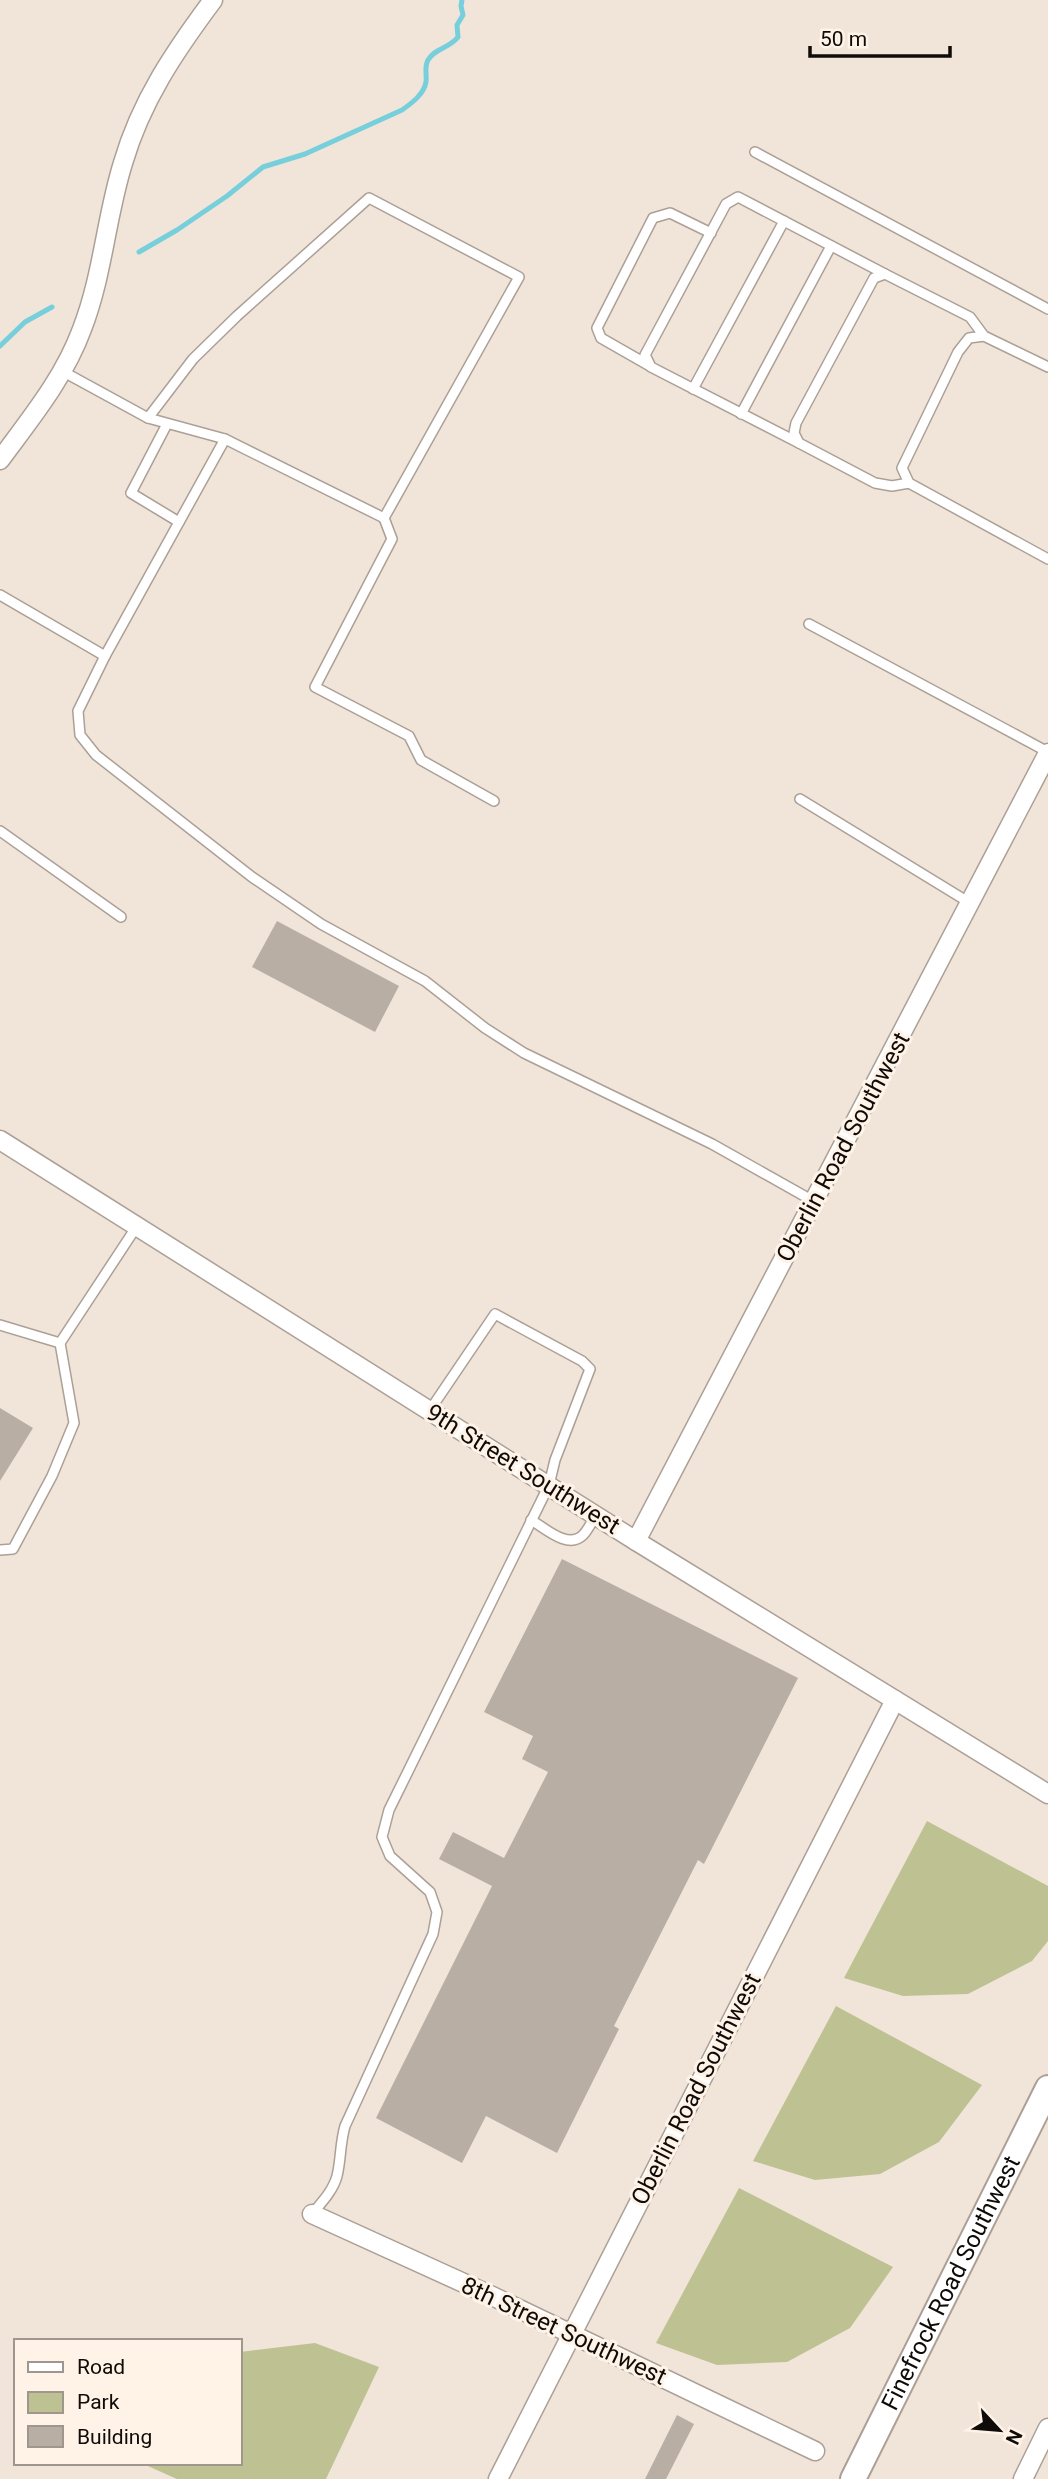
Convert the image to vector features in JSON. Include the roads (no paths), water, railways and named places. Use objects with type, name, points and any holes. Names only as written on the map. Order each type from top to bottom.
[{"type":"main road","name":"Finefrock Road Southwest","points":[[853,2479],[1048,2088]]},
{"type":"street","points":[[0,460],[62,371],[82,329],[91,302],[112,205],[130,139],[160,76],[213,0]]},
{"type":"street","name":"Oberlin Road Southwest","points":[[636,1541],[1048,752]]},
{"type":"street","name":"9th Street Southwest","points":[[0,1140],[636,1541],[1048,1794]]},
{"type":"street","name":"Oberlin Road Southwest","points":[[498,2479],[895,1700]]},
{"type":"street","name":"8th Street Southwest","points":[[312,2214],[815,2451]]},
{"type":"street","points":[[1023,2479],[1048,2428]]},
{"type":"lane","points":[[755,152],[1048,309]]},
{"type":"lane","points":[[651,367],[645,355],[726,204],[738,197],[970,317],[984,336],[1048,367]]},
{"type":"lane","points":[[148,418],[193,359],[369,198],[519,277],[384,518]]},
{"type":"lane","points":[[711,233],[670,213],[653,218],[597,328],[601,338],[651,367],[874,483],[892,486],[909,483]]},
{"type":"lane","points":[[693,389],[784,221]]},
{"type":"lane","points":[[741,414],[831,246]]},
{"type":"lane","points":[[799,443],[794,433],[796,423],[874,278],[885,274]]},
{"type":"lane","points":[[984,336],[970,338],[958,352],[902,468],[909,483],[1048,559]]},
{"type":"lane","points":[[62,371],[148,418],[225,439],[384,518],[391,539],[315,687],[409,736],[421,760],[494,801]]},
{"type":"lane","points":[[167,424],[131,494],[179,523]]},
{"type":"lane","points":[[225,439],[105,656],[78,711],[80,735],[96,755],[252,877],[321,924],[425,981],[485,1028],[524,1053],[712,1144],[815,1202]]},
{"type":"lane","points":[[0,594],[105,656]]},
{"type":"lane","points":[[809,624],[1048,752]]},
{"type":"lane","points":[[800,799],[970,903]]},
{"type":"lane","points":[[0,831],[121,917]]},
{"type":"lane","points":[[0,1550],[13,1549],[52,1476],[74,1423],[60,1343],[137,1226]]},
{"type":"lane","points":[[312,2214],[330,2191],[337,2176],[340,2142],[345,2126],[433,1934],[437,1913],[430,1892],[390,1856],[382,1837],[388,1810],[549,1485],[555,1460],[590,1368],[582,1360],[495,1314],[430,1410]]},
{"type":"lane","points":[[0,1325],[60,1343]]},
{"type":"lane","points":[[531,1520],[564,1540],[572,1541],[582,1536],[596,1515]]},
{"type":"waterway","points":[[139,252],[227,196],[263,167],[305,154],[410,104],[425,86],[428,60],[458,37],[457,25],[463,15],[462,0]]},
{"type":"waterway","points":[[0,346],[25,322],[52,307]]}]
